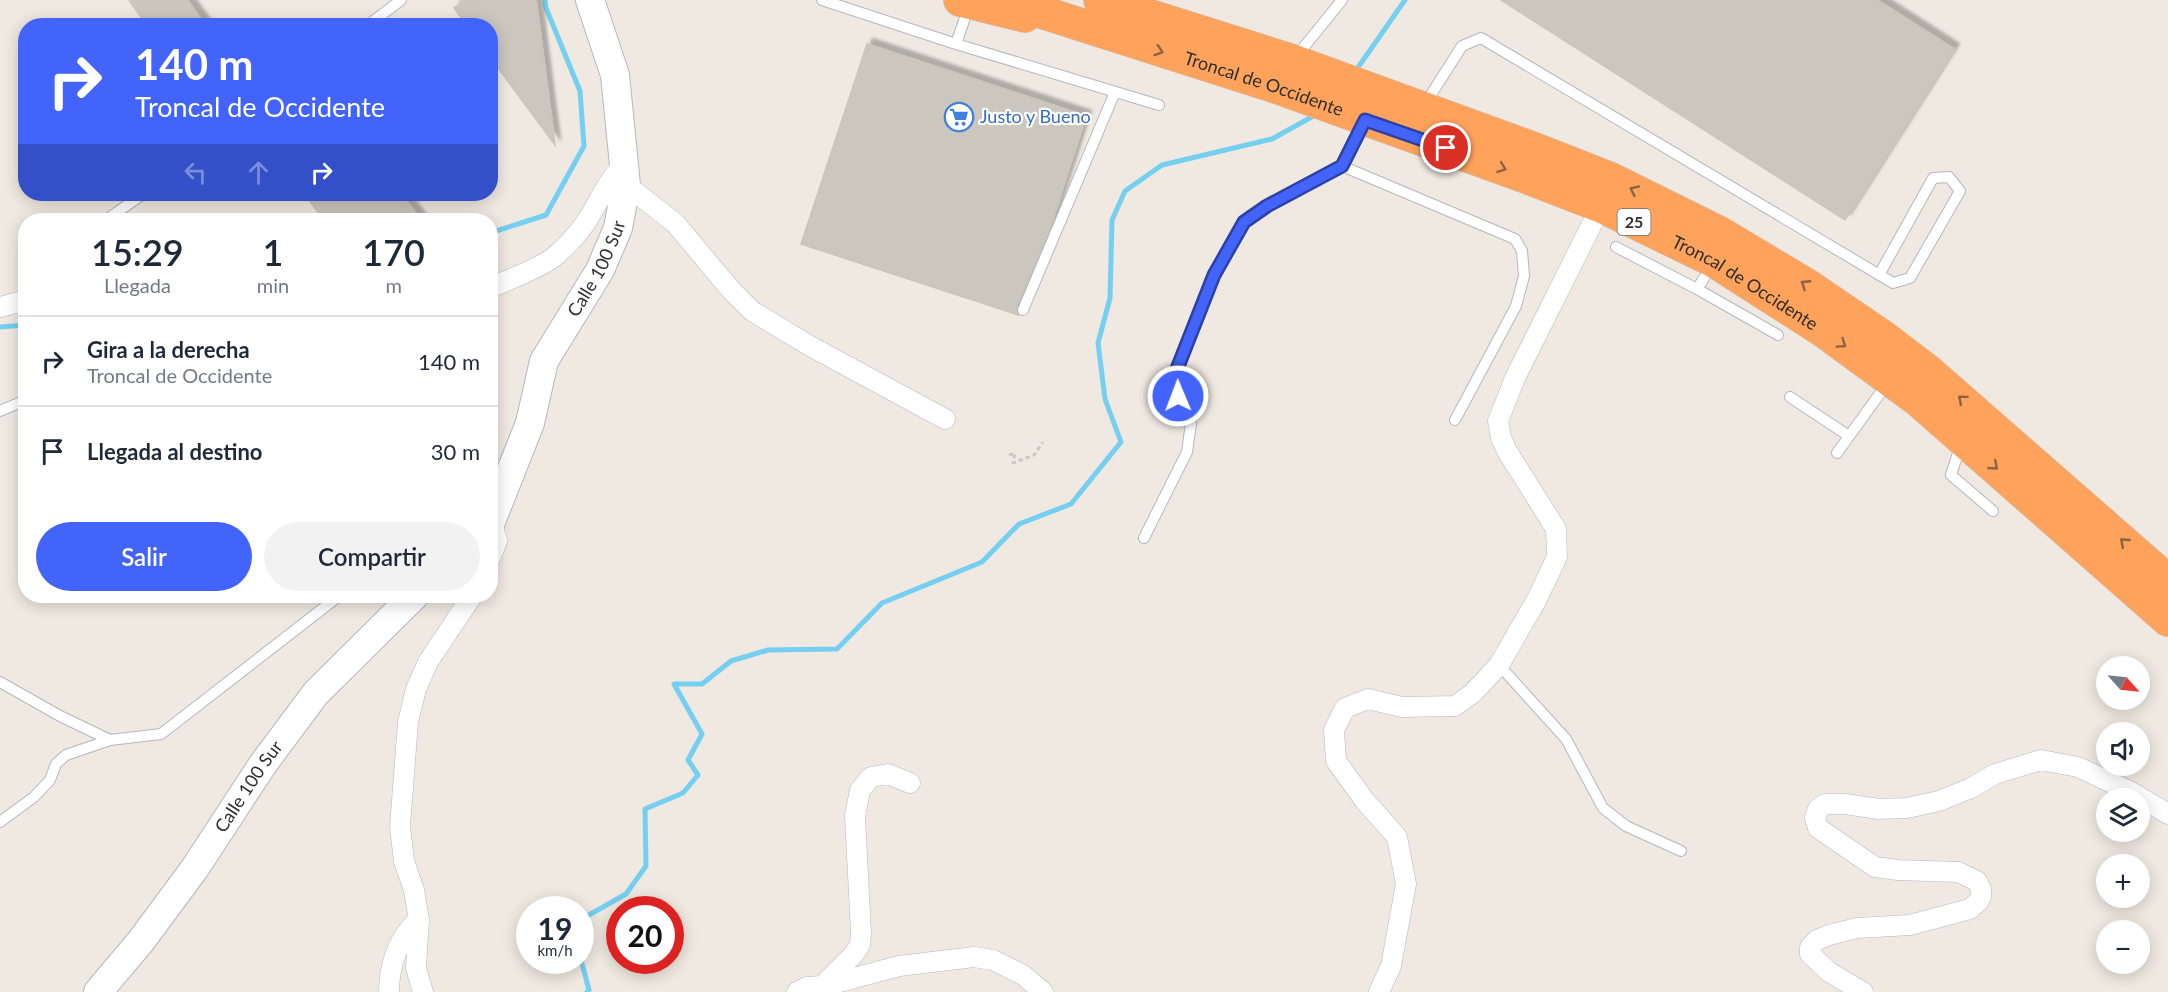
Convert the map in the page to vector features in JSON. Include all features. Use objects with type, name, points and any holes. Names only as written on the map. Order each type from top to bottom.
[{"type":"highway","name":"Troncal de Occidente","points":[[1004,0],[1278,88],[1601,206],[1714,261],[1822,330],[1891,378],[2168,620]]},
{"type":"highway","name":"Troncal de Occidente","points":[[1100,0],[1293,61],[1535,148],[1609,178],[1720,233],[1807,285],[1928,371],[2168,581]]},
{"type":"highway","points":[[965,1],[1113,36]]},
{"type":"street","name":"Calle 100 Sur","points":[[498,505],[530,423],[544,361],[600,270],[618,228],[625,174],[615,75],[590,0]]},
{"type":"street","points":[[498,284],[552,258],[586,222],[610,179],[625,174],[675,223],[731,290],[752,311],[810,346],[945,419]]},
{"type":"street","points":[[1379,992],[1391,966],[1406,884],[1397,837],[1365,801],[1336,761],[1334,730],[1345,708],[1368,699],[1402,707],[1455,706],[1473,693],[1499,665],[1536,601],[1557,557],[1556,529],[1507,451],[1501,438],[1498,421],[1515,378],[1601,206]]},
{"type":"street","points":[[0,307],[18,302]]},
{"type":"street","name":"Calle 100 Sur","points":[[98,992],[141,941],[195,868],[263,764],[316,693],[407,603]]},
{"type":"street","points":[[423,992],[416,968],[419,920],[414,890],[404,861],[400,827],[408,722],[416,689],[428,662],[467,603]]},
{"type":"street","points":[[1863,992],[1819,965],[1810,954],[1810,947],[1817,940],[1848,930],[1910,925],[1970,909],[1982,896],[1981,889],[1977,881],[1958,872],[1875,867],[1818,828],[1815,818],[1818,809],[1824,804],[1845,804],[1879,809],[1907,808],[1939,801],[1971,788],[1995,774],[2041,760],[2078,767],[2131,792],[2168,814]]},
{"type":"street","points":[[818,989],[860,945],[855,816],[860,790],[871,777],[888,774],[910,783]]},
{"type":"street","points":[[389,992],[395,956],[412,925],[419,920]]},
{"type":"street","points":[[797,992],[807,987],[818,989],[899,966],[974,957],[993,960],[1023,975],[1043,992]]},
{"type":"lane","points":[[377,18],[401,0]]},
{"type":"lane","points":[[822,0],[956,44],[1159,105]]},
{"type":"lane","points":[[1293,61],[1342,0]]},
{"type":"lane","points":[[956,44],[965,1]]},
{"type":"lane","points":[[1422,108],[1462,46],[1481,38],[1893,284],[1910,278],[1960,191],[1950,177],[1933,178],[1879,275]]},
{"type":"lane","points":[[1023,310],[1115,92]]},
{"type":"lane","points":[[1144,538],[1187,452],[1191,423],[1178,396],[1175,374],[1214,275],[1244,222],[1267,206],[1342,166],[1365,120]]},
{"type":"lane","points":[[1342,166],[1515,239],[1522,251],[1524,276],[1516,306],[1455,420]]},
{"type":"lane","points":[[116,213],[133,201]]},
{"type":"lane","points":[[1616,247],[1778,335]]},
{"type":"lane","points":[[1697,289],[1714,261]]},
{"type":"lane","points":[[1837,453],[1891,378]]},
{"type":"lane","points":[[1790,397],[1849,436]]},
{"type":"lane","points":[[0,411],[18,403]]},
{"type":"lane","points":[[1968,443],[1958,456],[1951,475],[1993,511]]},
{"type":"lane","points":[[0,822],[34,797],[50,780],[56,764],[66,755],[110,740],[161,734],[330,603]]},
{"type":"lane","points":[[1499,665],[1566,739],[1603,808],[1626,826],[1681,851]]},
{"type":"lane","points":[[0,682],[74,724],[110,740]]},
{"type":"path","points":[[1009,455],[1015,453],[1013,463],[1034,455],[1043,442]]},
{"type":"building","points":[[129,0],[187,0],[200,18],[141,18]]},
{"type":"building","points":[[465,0],[536,0],[555,145],[498,68],[498,18],[461,18],[454,8]]},
{"type":"building","points":[[1501,0],[1877,0],[1954,49],[1845,220]]},
{"type":"building","points":[[867,44],[1086,116],[1050,228],[1016,307],[1018,315],[801,244]]},
{"type":"building","points":[[309,201],[406,201],[416,213],[319,213]]},
{"type":"waterway","points":[[498,230],[546,215],[584,146],[580,91],[546,8],[545,0]]},
{"type":"waterway","points":[[1359,66],[1405,0]]},
{"type":"waterway","points":[[594,912],[626,894],[646,866],[645,809],[683,793],[698,775],[688,760],[702,734],[674,684],[702,684],[731,661],[768,650],[837,649],[882,603],[982,562],[1019,524],[1071,504],[1121,442],[1105,399],[1098,343],[1110,298],[1112,220],[1125,191],[1162,165],[1272,139],[1317,114]]},
{"type":"waterway","points":[[0,327],[18,326]]},
{"type":"waterway","points":[[585,974],[589,990],[587,992]]},
{"type":"place","name":"Justo y Bueno","points":[[959,117]]},
{"type":"route","points":[[1178,396],[1175,374],[1214,275],[1244,222],[1267,206],[1342,166],[1365,120],[1446,148]]}]
